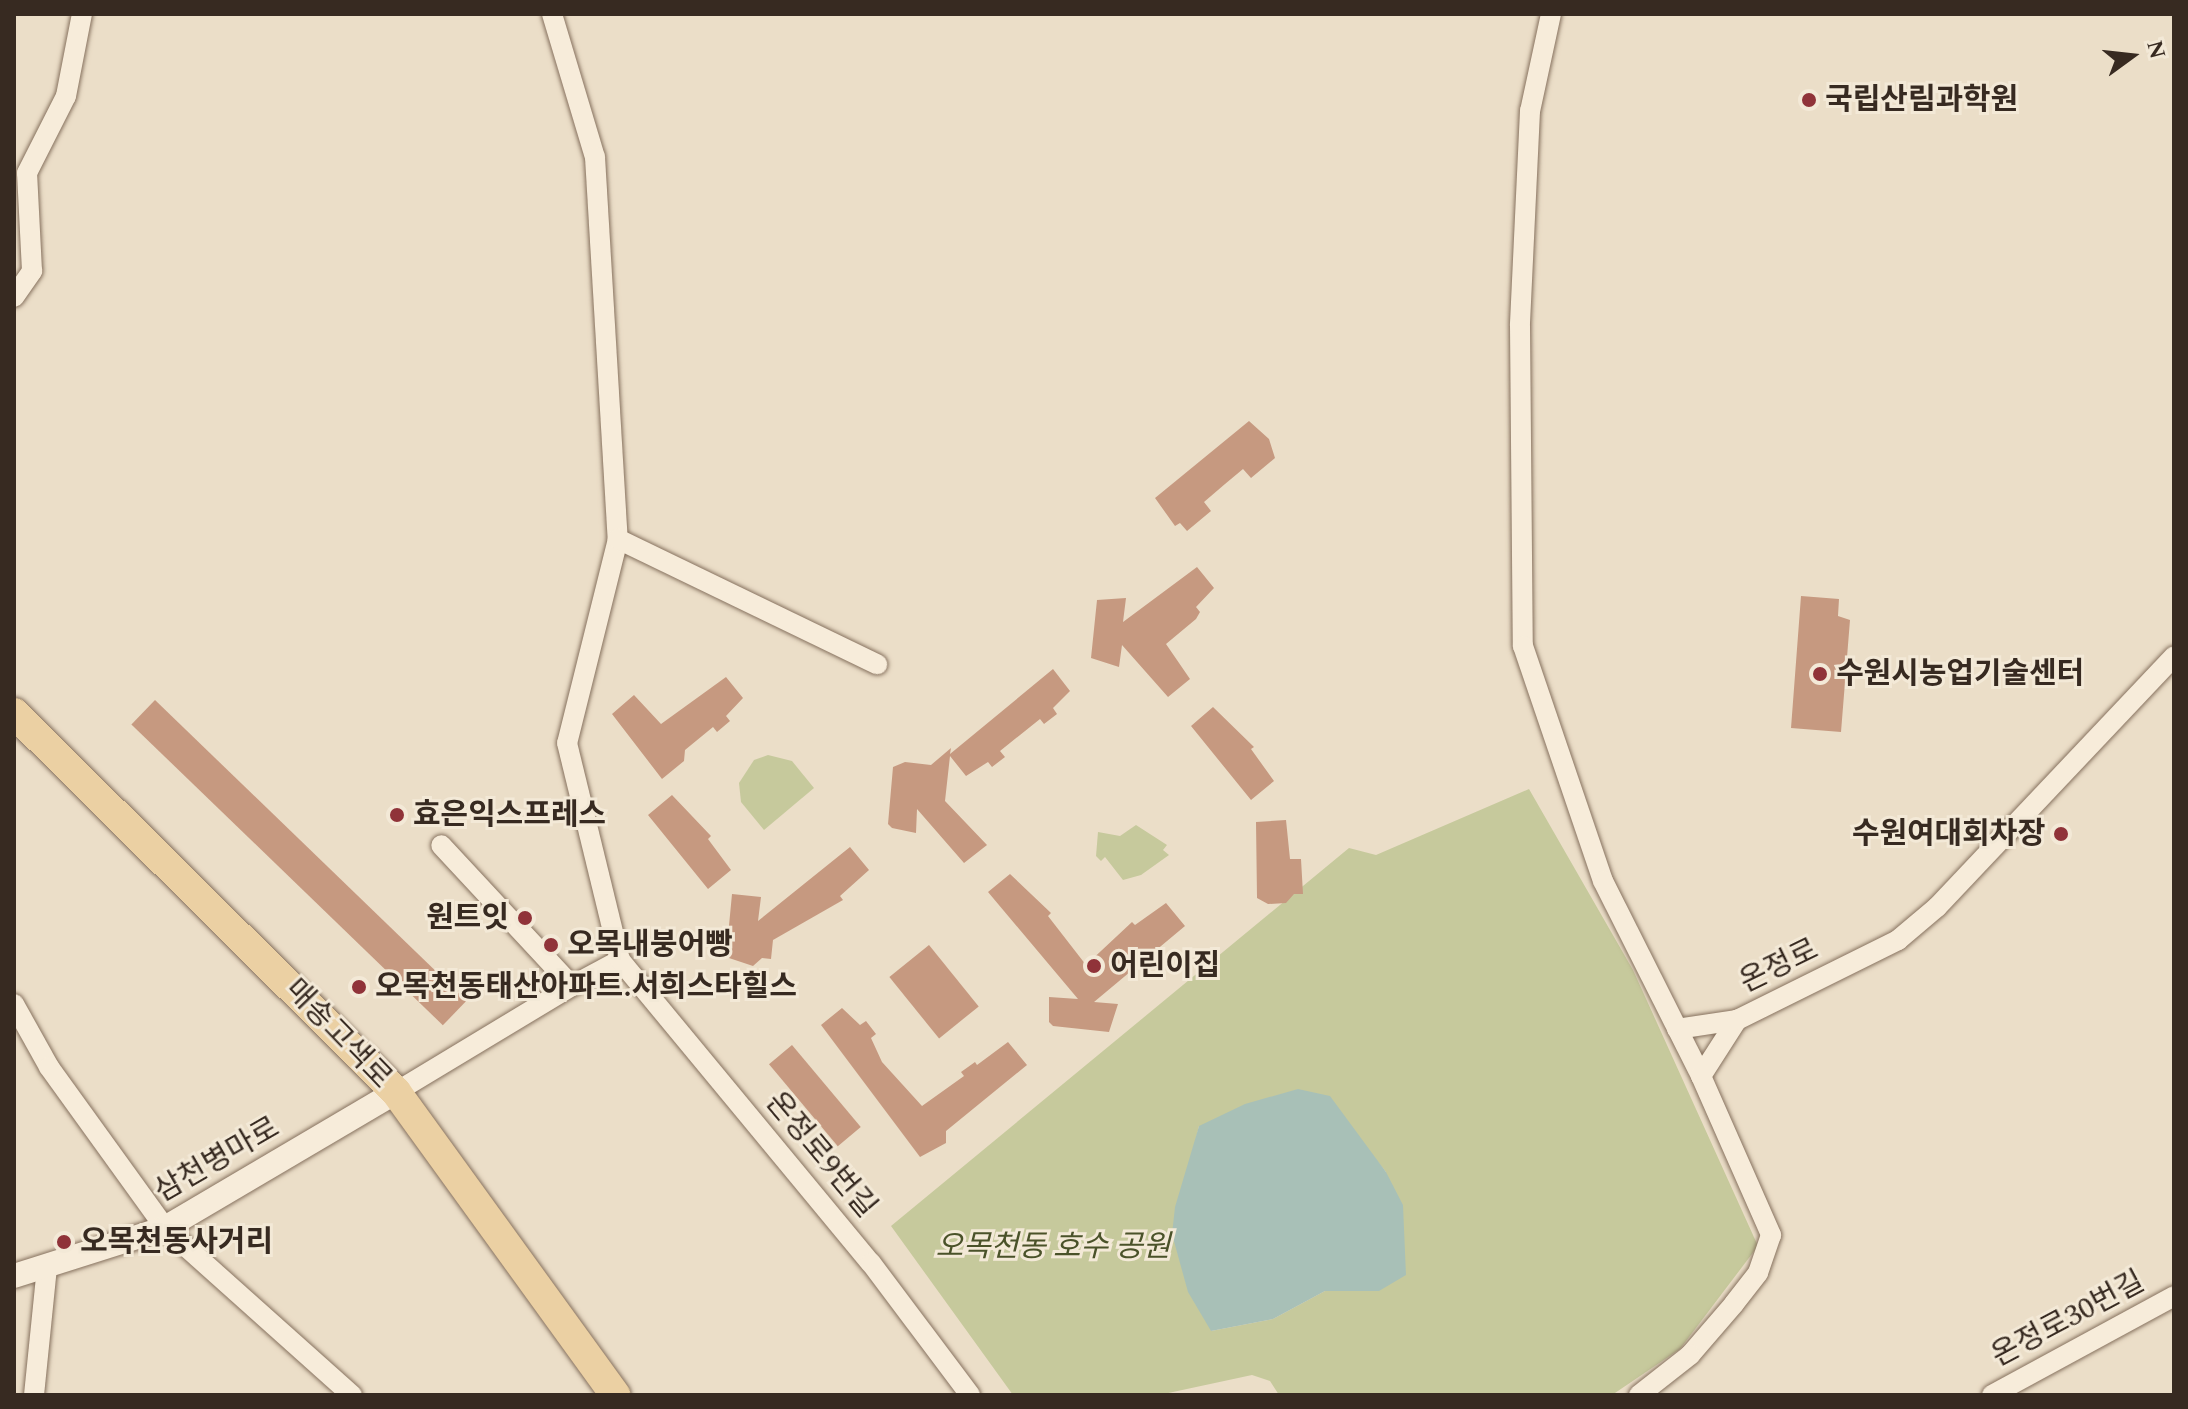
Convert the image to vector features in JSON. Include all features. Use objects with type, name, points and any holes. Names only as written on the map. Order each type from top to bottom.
[{"type":"main road","name":"매송고색로","points":[[14,713],[396,1092],[615,1395]]},
{"type":"street","points":[[14,297],[32,271],[27,173],[66,96],[82,14]]},
{"type":"street","points":[[396,1092],[620,960],[567,743],[618,539],[595,157],[552,14]]},
{"type":"street","points":[[1551,14],[1530,111],[1520,326],[1523,646],[1603,881],[1701,1076],[1771,1235],[1758,1273],[1734,1304],[1690,1355],[1639,1395]]},
{"type":"street","points":[[618,539],[877,664]]},
{"type":"street","name":"온정로","points":[[1701,1076],[1737,1020],[1898,940],[1937,907],[2174,656]]},
{"type":"street","points":[[441,845],[572,986]]},
{"type":"street","name":"온정로9번길","points":[[620,960],[871,1263],[970,1395]]},
{"type":"street","points":[[14,1004],[49,1067],[165,1228],[352,1395]]},
{"type":"street","points":[[1677,1029],[1737,1020]]},
{"type":"street","name":"삼천병마로","points":[[14,1276],[165,1228],[396,1092]]},
{"type":"street","points":[[34,1395],[47,1266]]},
{"type":"street","name":"온정로30번길","points":[[1992,1395],[2174,1296]]},
{"type":"green space","points":[[768,755],[792,761],[814,788],[764,830],[741,802],[739,783],[754,760]]},
{"type":"green space","name":"오목천동 호수 공원","points":[[1529,789],[1633,970],[1758,1246],[1680,1349],[1612,1395],[1279,1395],[1270,1381],[1252,1375],[1159,1395],[1013,1395],[891,1226],[1349,848],[1376,855]],"holes":[[[1199,1126],[1361,1141],[1386,1172],[1379,1291],[1325,1291],[1273,1319],[1211,1331],[1192,1155]]]},
{"type":"green space","points":[[1136,825],[1167,845],[1163,850],[1169,855],[1141,875],[1123,880],[1105,857],[1101,861],[1096,856],[1098,832],[1120,836]]},
{"type":"shaded area","points":[[1298,1089],[1330,1096],[1386,1172],[1403,1205],[1406,1275],[1379,1291],[1325,1291],[1273,1319],[1211,1331],[1188,1292],[1172,1234],[1175,1207],[1199,1126],[1245,1104]]},
{"type":"building","points":[[1249,421],[1269,439],[1275,458],[1251,478],[1243,469],[1204,502],[1211,511],[1187,531],[1180,523],[1175,526],[1155,498]]},
{"type":"building","points":[[1197,567],[1214,588],[1196,607],[1200,612],[1196,619],[1166,644],[1190,679],[1168,697],[1122,645],[1119,667],[1091,658],[1097,600],[1126,598],[1123,622]]},
{"type":"building","name":"수원시농업기술센터","points":[[1801,596],[1839,599],[1838,616],[1850,620],[1841,732],[1791,728]]},
{"type":"building","points":[[1053,669],[1070,691],[1053,708],[1057,714],[1044,724],[1040,719],[1000,751],[1005,757],[992,767],[988,762],[966,776],[950,756],[945,801],[987,845],[964,863],[917,809],[916,833],[892,828],[888,824],[893,767],[905,762],[931,765],[951,748],[950,754]]},
{"type":"building","points":[[726,677],[743,698],[726,716],[730,721],[717,732],[713,727],[685,750],[684,761],[662,779],[612,714],[634,695],[661,724]]},
{"type":"building","points":[[155,700],[466,1001],[443,1025],[131,724]]},
{"type":"building","points":[[1213,707],[1254,747],[1251,749],[1274,781],[1251,800],[1191,726]]},
{"type":"building","points":[[672,795],[711,836],[708,839],[731,870],[708,889],[648,815]]},
{"type":"building","points":[[1286,820],[1290,859],[1301,859],[1303,894],[1294,894],[1286,903],[1268,904],[1257,898],[1256,822]]},
{"type":"building","points":[[850,847],[869,870],[840,896],[843,900],[773,940],[771,959],[762,958],[753,966],[726,957],[732,894],[761,897],[758,921]]},
{"type":"building","points":[[1010,874],[1051,913],[1048,916],[1086,965],[1132,922],[1135,925],[1166,903],[1185,926],[1094,1002],[1118,1004],[1109,1032],[1053,1026],[1049,1022],[1049,997],[1078,999],[988,892]]},
{"type":"building","points":[[929,945],[979,1006],[939,1038],[889,977]]},
{"type":"building","points":[[842,1008],[860,1025],[866,1021],[876,1034],[871,1038],[882,1062],[922,1106],[964,1076],[961,1072],[975,1062],[977,1065],[1008,1042],[1027,1065],[946,1131],[946,1143],[920,1157],[821,1025]]},
{"type":"building","points":[[792,1045],[861,1127],[838,1146],[769,1064]]},
{"type":"place","name":"국립산림과학원","points":[[1809,100]]},
{"type":"place","name":"수원시농업기술센터","points":[[1820,674]]},
{"type":"place","name":"효은익스프레스","points":[[397,815]]},
{"type":"place","name":"수원여대회차장","points":[[2061,834]]},
{"type":"place","name":"원트잇","points":[[525,918]]},
{"type":"place","name":"오목내붕어빵","points":[[551,945]]},
{"type":"place","name":"어린이집","points":[[1094,966]]},
{"type":"place","name":"오목천동태산아파트.서희스타힐스","points":[[359,987]]},
{"type":"place","name":"오목천동사거리","points":[[64,1242]]}]
